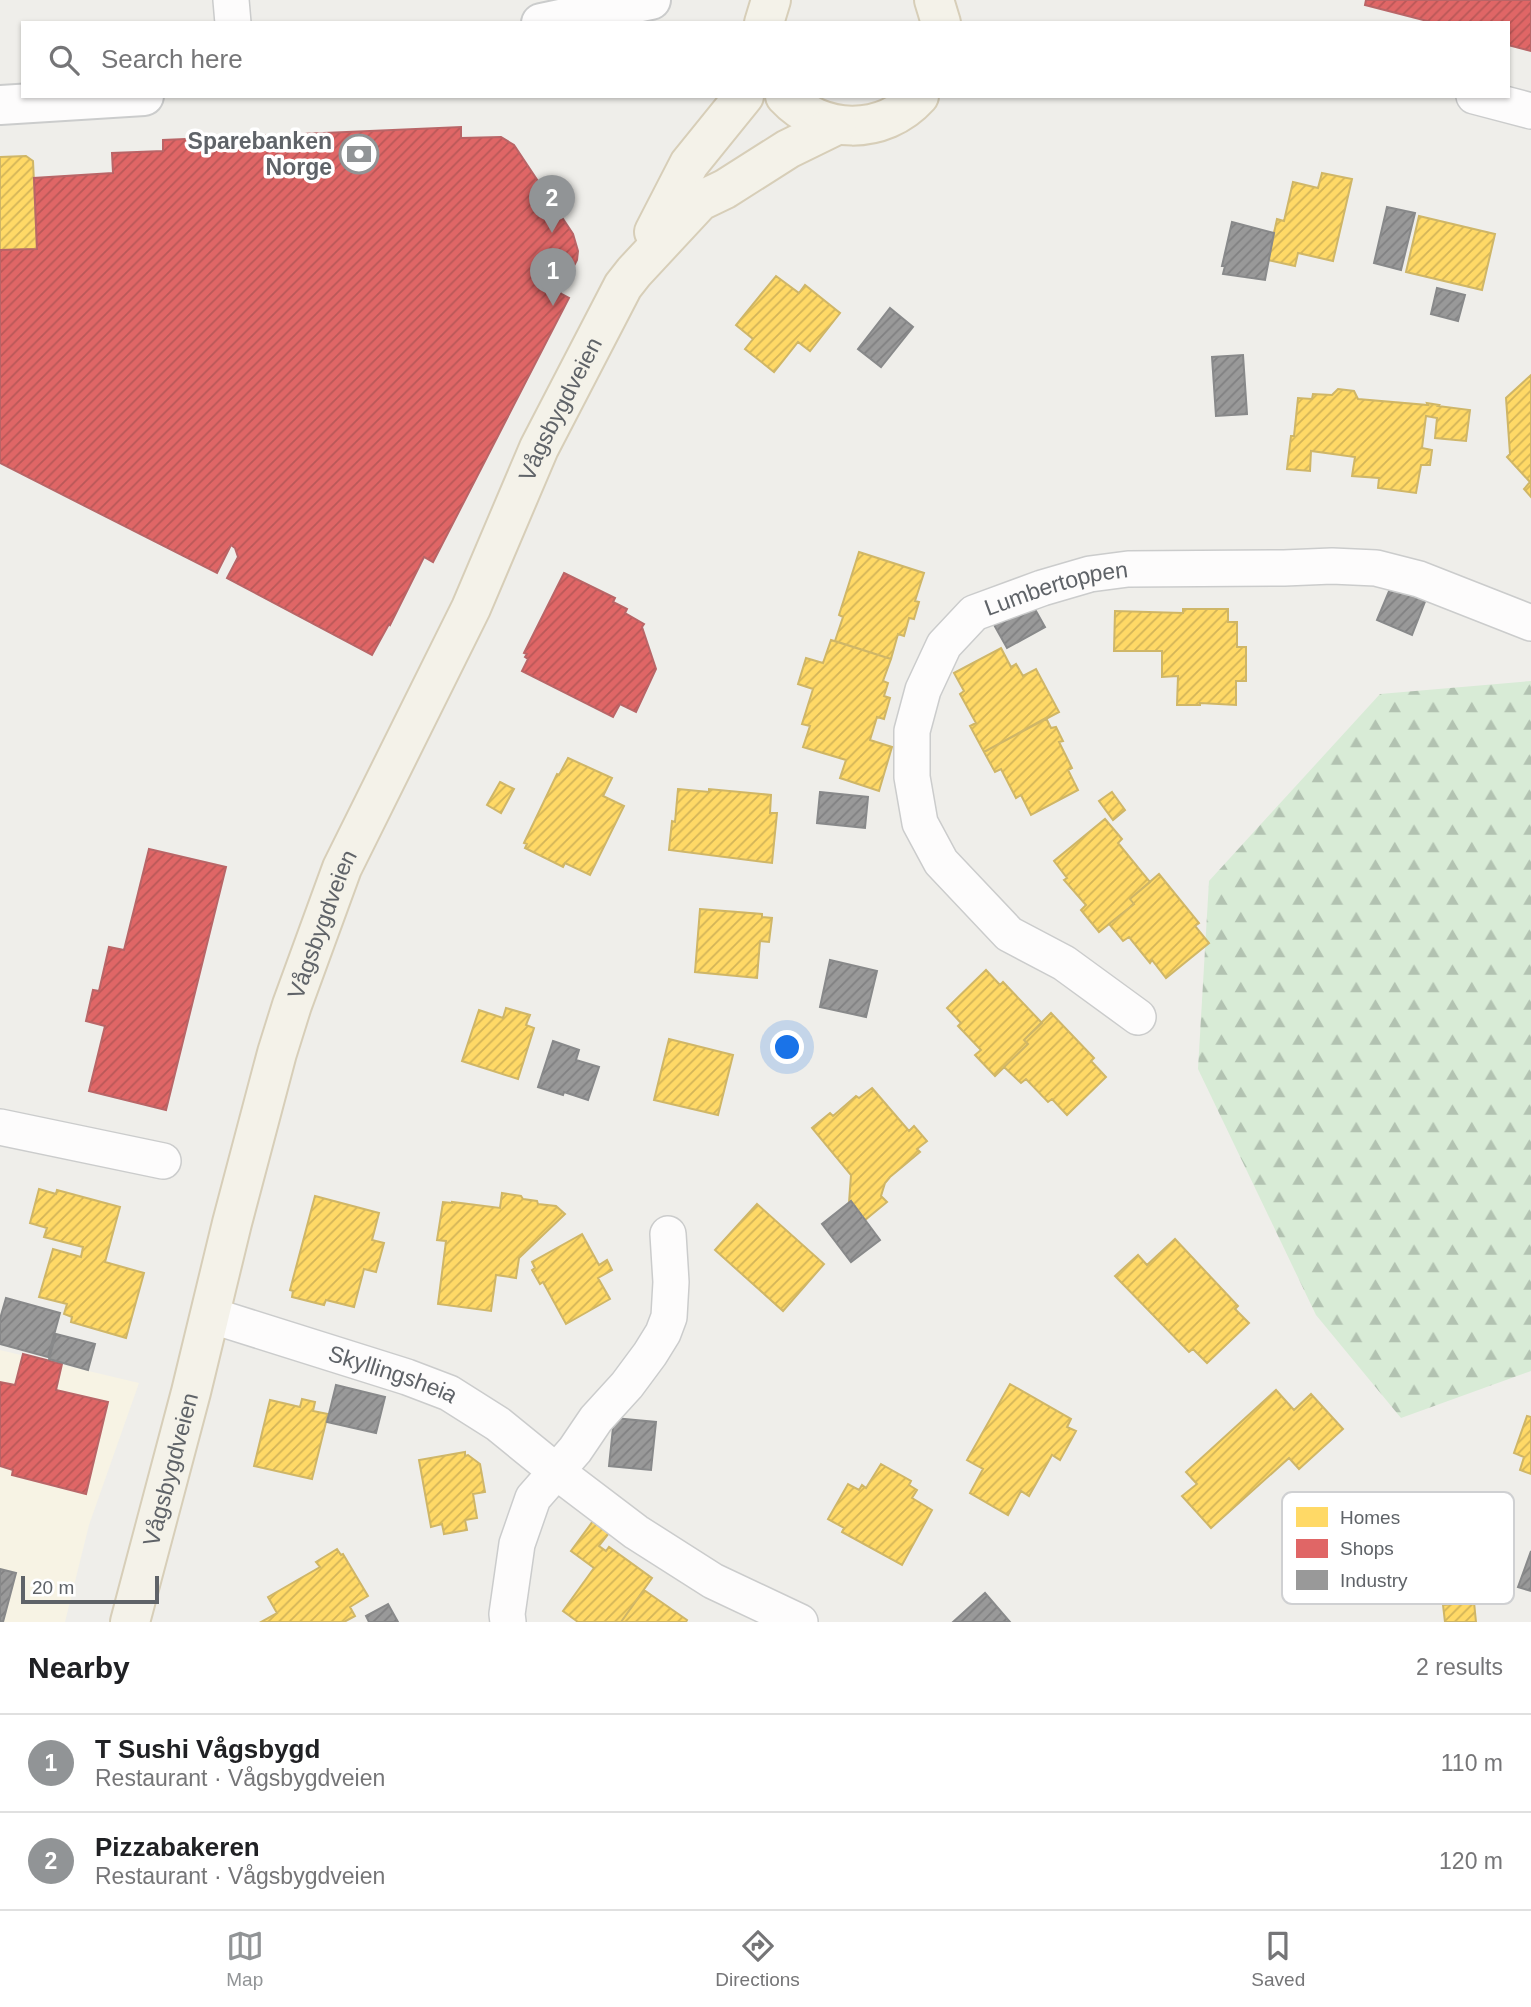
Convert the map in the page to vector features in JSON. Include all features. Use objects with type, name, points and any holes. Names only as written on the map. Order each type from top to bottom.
[{"type":"main road","points":[[765,21],[771,0]]},
{"type":"main road","name":"Vågsbygdveien","points":[[634,272],[690,164],[742,98]]},
{"type":"main road","points":[[787,98],[821,121],[859,127],[900,113],[922,98]]},
{"type":"main road","name":"Vågsbygdveien","points":[[130,1622],[232,1223],[292,1005],[342,868],[471,608],[539,448],[623,286],[634,272],[700,201],[725,189],[788,149],[837,125]]},
{"type":"street","points":[[232,0],[233,21]]},
{"type":"street","points":[[551,21],[651,0]]},
{"type":"street","points":[[0,105],[112,98]]},
{"type":"street","points":[[1482,98],[1531,111]]},
{"type":"street","name":"Lumbertoppen","points":[[1138,1017],[1064,963],[1009,934],[941,862],[920,823],[912,777],[912,731],[923,690],[944,645],[974,613],[1042,588],[1103,572],[1128,569],[1332,566],[1376,568],[1419,579],[1531,623]]},
{"type":"street","points":[[0,1127],[163,1161]]},
{"type":"street","points":[[508,1622],[517,1544],[533,1498],[575,1450],[663,1333],[669,1317],[671,1282],[668,1234]]},
{"type":"street","name":"Skyllingsheia","points":[[210,1315],[407,1377],[449,1393],[498,1424],[636,1532],[713,1581],[800,1622]]},
{"type":"shaded area","points":[[0,1350],[139,1383],[89,1525],[65,1622],[0,1622]]},
{"type":"green space","points":[[1531,681],[1531,1371],[1401,1418],[1316,1315],[1198,1069],[1209,881],[1380,694]]},
{"type":"building: Homes","points":[[26,156],[33,161],[37,249],[0,250],[0,157]]},
{"type":"building: Homes","points":[[1322,173],[1352,179],[1333,261],[1298,253],[1295,266],[1268,260],[1277,219],[1284,221],[1293,182],[1318,188]]},
{"type":"building: Homes","points":[[1419,216],[1495,234],[1482,290],[1406,272]]},
{"type":"building: Homes","points":[[776,276],[799,293],[805,285],[840,313],[810,351],[798,342],[774,372],[745,349],[753,339],[736,325]]},
{"type":"building: Homes","points":[[1531,375],[1531,497],[1524,489],[1530,482],[1507,457],[1510,454],[1506,398]]},
{"type":"building: Homes","points":[[1338,389],[1354,391],[1358,399],[1428,405],[1427,403],[1470,410],[1466,441],[1435,438],[1437,418],[1426,416],[1422,448],[1432,450],[1430,465],[1421,465],[1416,493],[1378,488],[1379,478],[1352,476],[1355,457],[1311,451],[1310,471],[1287,469],[1298,398],[1312,399],[1313,394],[1332,395]]},
{"type":"building: Homes","points":[[859,552],[924,573],[915,601],[919,602],[914,619],[909,618],[904,636],[898,634],[891,659],[835,641],[843,617],[839,615]]},
{"type":"building: Homes","points":[[1183,609],[1228,609],[1228,622],[1237,622],[1237,647],[1246,647],[1246,681],[1236,681],[1236,705],[1177,705],[1178,676],[1162,677],[1162,651],[1114,651],[1115,611],[1183,613]]},
{"type":"building: Homes","points":[[831,640],[891,659],[883,681],[888,683],[884,696],[890,698],[884,719],[877,717],[870,740],[892,747],[879,791],[840,778],[846,760],[803,747],[810,726],[802,724],[813,689],[798,684],[806,658],[823,663]]},
{"type":"building: Homes","points":[[1001,648],[1011,667],[1016,664],[1023,676],[1036,669],[1059,712],[984,752],[970,726],[976,723],[960,694],[964,691],[954,673]]},
{"type":"building: Homes","points":[[1046,718],[1051,728],[1056,727],[1063,741],[1059,742],[1072,768],[1068,770],[1078,790],[1031,815],[1021,795],[1016,798],[1001,769],[995,772],[984,752]]},
{"type":"building: Homes","points":[[568,758],[612,778],[603,796],[624,806],[590,875],[565,863],[563,867],[525,848],[527,844],[524,843],[557,774],[559,775]]},
{"type":"building: Homes","points":[[500,782],[514,789],[501,813],[487,805]]},
{"type":"building: Homes","points":[[678,789],[771,795],[770,813],[777,813],[772,863],[669,850]]},
{"type":"building: Homes","points":[[1112,792],[1125,810],[1113,820],[1099,801]]},
{"type":"building: Homes","points":[[1105,819],[1122,839],[1118,843],[1150,882],[1130,899],[1134,904],[1099,932],[1081,910],[1086,905],[1064,880],[1067,878],[1054,861]]},
{"type":"building: Homes","points":[[1159,874],[1199,923],[1195,926],[1209,943],[1166,978],[1129,937],[1123,941],[1109,924],[1134,904],[1130,899]]},
{"type":"building: Homes","points":[[700,909],[762,914],[762,917],[772,918],[769,942],[760,941],[757,978],[695,972]]},
{"type":"building: Homes","points":[[986,970],[1000,985],[1003,982],[1042,1023],[1024,1040],[1028,1044],[995,1076],[975,1055],[981,1050],[958,1026],[961,1023],[947,1008]]},
{"type":"building: Homes","points":[[506,1008],[530,1015],[526,1025],[534,1028],[518,1079],[462,1061],[479,1010],[503,1018]]},
{"type":"building: Homes","points":[[1051,1013],[1094,1058],[1091,1061],[1106,1077],[1067,1115],[1052,1099],[1048,1102],[1026,1079],[1021,1083],[1004,1067],[1028,1044],[1024,1040]]},
{"type":"building: Homes","points":[[669,1039],[733,1055],[718,1115],[654,1100]]},
{"type":"building: Homes","points":[[872,1088],[909,1131],[914,1126],[927,1141],[917,1149],[920,1152],[885,1183],[881,1196],[887,1202],[865,1220],[851,1201],[849,1203],[851,1175],[812,1128],[830,1113],[833,1116],[856,1096],[859,1098]]},
{"type":"building: Homes","points":[[39,1189],[56,1194],[57,1190],[120,1207],[105,1262],[144,1273],[126,1338],[71,1322],[72,1317],[64,1314],[67,1304],[39,1297],[53,1249],[81,1257],[83,1247],[44,1237],[47,1228],[30,1223]]},
{"type":"building: Homes","points":[[502,1193],[521,1196],[523,1199],[537,1201],[538,1204],[556,1206],[565,1214],[519,1258],[516,1278],[496,1275],[491,1311],[438,1304],[446,1241],[437,1240],[443,1202],[500,1208]]},
{"type":"building: Homes","points":[[315,1196],[379,1213],[372,1240],[384,1243],[376,1272],[364,1269],[354,1307],[326,1300],[324,1305],[292,1297],[293,1291],[290,1290]]},
{"type":"building: Homes","points":[[757,1204],[824,1264],[783,1311],[715,1250]]},
{"type":"building: Homes","points":[[582,1234],[599,1265],[607,1260],[612,1270],[598,1278],[610,1299],[566,1324],[543,1282],[540,1284],[532,1270],[535,1268],[532,1262]]},
{"type":"building: Homes","points":[[1175,1239],[1238,1306],[1235,1309],[1249,1323],[1207,1363],[1193,1349],[1189,1352],[1115,1276],[1138,1255],[1147,1265]]},
{"type":"building: Homes","points":[[1010,1384],[1071,1419],[1067,1427],[1076,1431],[1060,1460],[1052,1455],[1029,1496],[1021,1491],[1008,1515],[970,1493],[983,1469],[967,1460]]},
{"type":"building: Homes","points":[[1276,1390],[1294,1410],[1311,1394],[1343,1429],[1299,1469],[1289,1458],[1211,1528],[1182,1496],[1197,1484],[1186,1472]]},
{"type":"building: Homes","points":[[302,1399],[315,1402],[313,1411],[328,1414],[312,1479],[254,1466],[270,1400],[300,1407]]},
{"type":"building: Homes","points":[[1527,1416],[1531,1417],[1531,1474],[1520,1470],[1524,1457],[1514,1453]]},
{"type":"building: Homes","points":[[465,1452],[465,1456],[468,1455],[480,1464],[485,1492],[473,1494],[477,1518],[465,1520],[467,1530],[444,1534],[442,1524],[431,1527],[419,1460]]},
{"type":"building: Homes","points":[[881,1464],[911,1481],[909,1485],[917,1490],[912,1498],[932,1510],[902,1565],[842,1532],[844,1528],[828,1519],[848,1484],[859,1490],[862,1485],[866,1488]]},
{"type":"building: Homes","points":[[593,1521],[609,1533],[599,1546],[606,1551],[609,1547],[652,1578],[621,1622],[578,1622],[563,1611],[594,1568],[571,1551]]},
{"type":"building: Homes","points":[[337,1549],[343,1554],[368,1596],[350,1607],[355,1616],[344,1622],[261,1622],[277,1613],[268,1597],[320,1567],[316,1562]]},
{"type":"building: Homes","points":[[644,1590],[687,1620],[686,1622],[621,1622]]},
{"type":"building: Homes","points":[[1474,1604],[1476,1622],[1445,1622],[1443,1605]]},
{"type":"building: Shops","points":[[1366,0],[1531,0],[1531,51],[1510,46],[1510,21],[1427,21],[1365,5]]},
{"type":"building: Shops","points":[[461,127],[461,138],[501,137],[514,145],[573,234],[578,251],[577,260],[560,293],[569,298],[433,562],[424,557],[372,655],[227,578],[238,557],[231,545],[217,573],[0,463],[0,250],[37,249],[34,178],[113,173],[112,153],[163,151],[163,140]]},
{"type":"building: Shops","points":[[564,573],[615,598],[613,602],[627,609],[625,613],[644,624],[642,627],[656,669],[636,712],[620,704],[613,717],[522,671],[528,659],[524,653]]},
{"type":"building: Shops","points":[[149,849],[226,867],[166,1110],[89,1091],[105,1026],[86,1021],[93,990],[99,991],[109,947],[124,950]]},
{"type":"building: Shops","points":[[23,1354],[62,1364],[56,1390],[108,1402],[86,1494],[12,1475],[13,1470],[0,1466],[0,1382],[15,1385]]},
{"type":"building: Industry","points":[[1387,207],[1415,213],[1401,270],[1374,263]]},
{"type":"building: Industry","points":[[1232,222],[1274,233],[1265,280],[1223,274],[1225,266],[1222,266]]},
{"type":"building: Industry","points":[[1437,288],[1465,295],[1458,321],[1431,314]]},
{"type":"building: Industry","points":[[890,308],[913,327],[881,367],[858,349]]},
{"type":"building: Industry","points":[[1243,355],[1247,414],[1216,416],[1212,357]]},
{"type":"building: Industry","points":[[1392,584],[1426,599],[1412,635],[1377,620]]},
{"type":"building: Industry","points":[[1027,595],[1045,627],[1007,648],[989,616]]},
{"type":"building: Industry","points":[[820,792],[868,797],[865,828],[817,823]]},
{"type":"building: Industry","points":[[830,960],[877,971],[866,1017],[820,1007]]},
{"type":"building: Industry","points":[[553,1041],[579,1050],[576,1060],[599,1067],[588,1100],[538,1087]]},
{"type":"building: Industry","points":[[851,1201],[880,1240],[851,1262],[822,1224]]},
{"type":"building: Industry","points":[[6,1298],[60,1313],[48,1357],[0,1344],[0,1319]]},
{"type":"building: Industry","points":[[56,1334],[95,1344],[88,1370],[49,1359]]},
{"type":"building: Industry","points":[[336,1385],[385,1397],[376,1433],[327,1422]]},
{"type":"building: Industry","points":[[614,1418],[656,1422],[651,1470],[609,1466]]},
{"type":"building: Industry","points":[[1531,1551],[1531,1591],[1518,1587]]},
{"type":"building: Industry","points":[[0,1569],[16,1573],[3,1622],[0,1621]]},
{"type":"building: Industry","points":[[985,1593],[1010,1622],[953,1622]]},
{"type":"building: Industry","points":[[388,1604],[398,1622],[369,1622],[366,1616]]},
{"type":"place","name":"Sparebanken Norge","points":[[359,154]]},
{"type":"place","name":"Pizzabakeren","points":[[552,233]]},
{"type":"place","name":"T Sushi Vågsbygd","points":[[553,306]]}]
